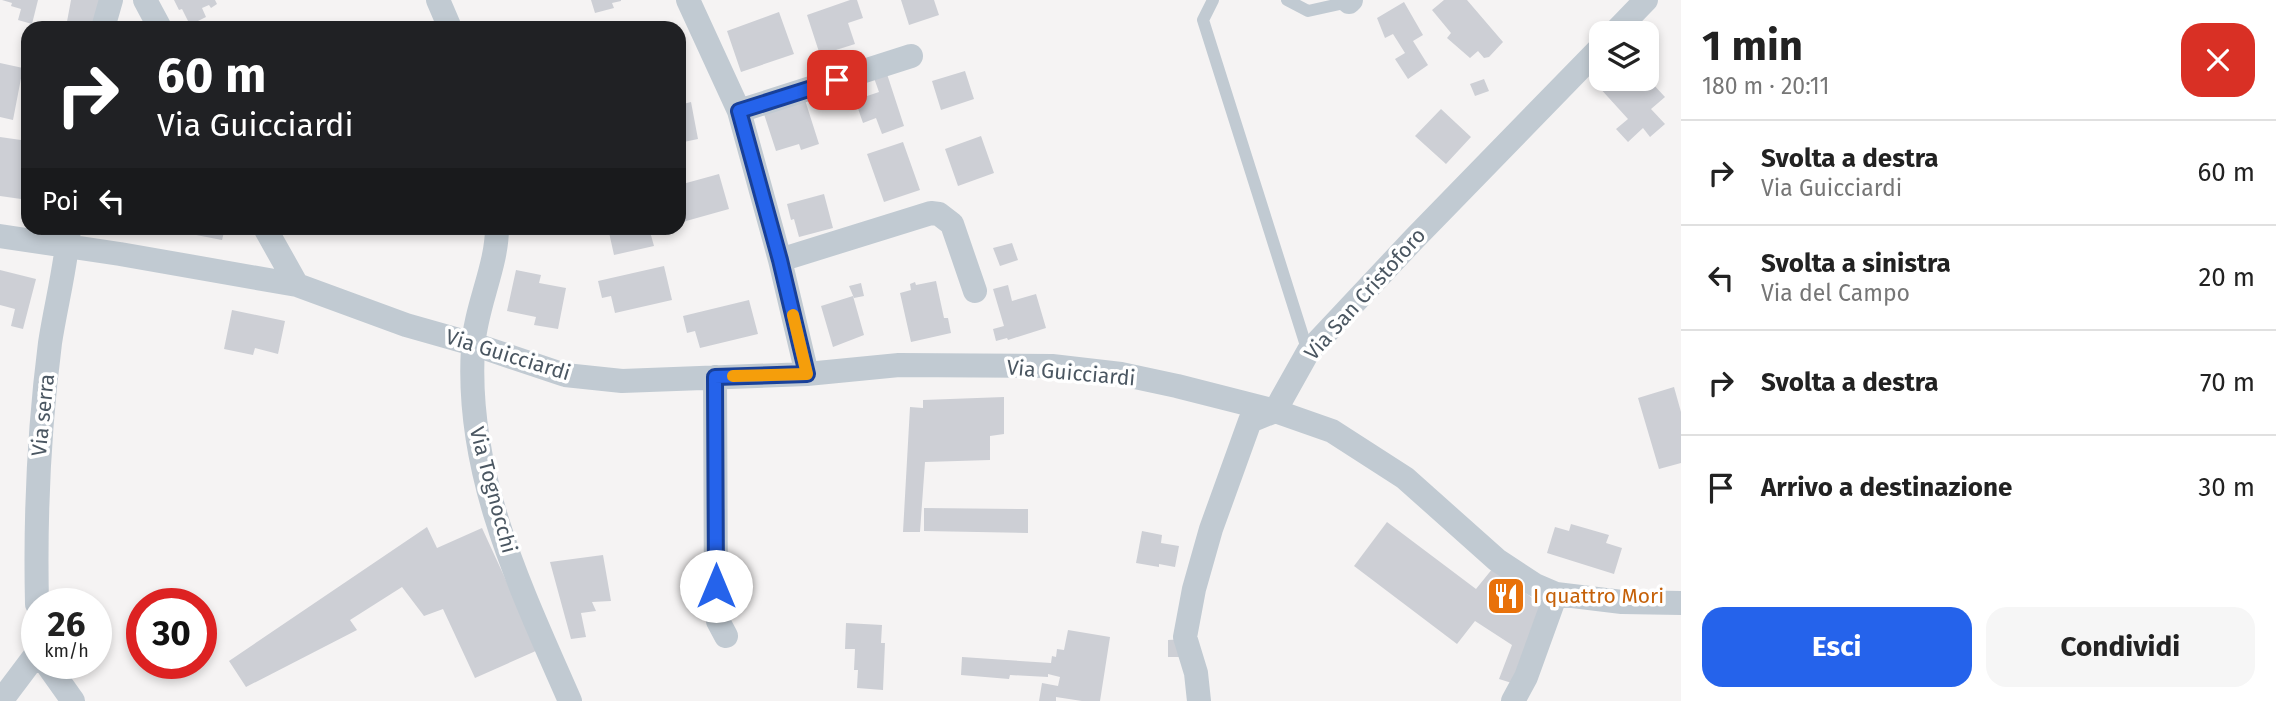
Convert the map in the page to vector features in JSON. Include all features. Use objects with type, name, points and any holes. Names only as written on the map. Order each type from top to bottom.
[{"type":"street","points":[[105,21],[111,0]]},
{"type":"street","points":[[145,0],[156,21]]},
{"type":"street","points":[[438,0],[447,21]]},
{"type":"street","points":[[688,0],[739,111],[780,260],[807,374]]},
{"type":"street","points":[[1624,21],[1638,3]]},
{"type":"street","points":[[739,111],[911,56]]},
{"type":"street","name":"Via San Cristoforo","points":[[1199,701],[1196,673],[1185,636],[1194,589],[1211,529],[1250,421],[1275,411],[1308,352],[1589,59]]},
{"type":"street","points":[[780,260],[931,213],[939,214],[952,225],[975,291]]},
{"type":"street","points":[[269,235],[297,285]]},
{"type":"street","name":"Via Tognocchi","points":[[496,235],[473,344],[474,424],[479,455],[503,537],[522,590],[570,701]]},
{"type":"street","name":"Via Guicciardi","points":[[0,236],[68,237],[120,254],[297,285],[405,325],[473,344],[565,375],[622,381],[807,374],[899,365],[1052,366],[1121,374],[1177,386],[1275,411],[1332,431],[1405,478],[1497,560],[1535,585],[1556,594],[1622,602],[1681,603]]},
{"type":"street","name":"Via serra","points":[[37,588],[38,457],[51,341],[68,237]]},
{"type":"street","points":[[715,377],[716,607],[718,621],[726,636]]},
{"type":"street","points":[[1513,701],[1526,677],[1556,594]]},
{"type":"street","points":[[1,701],[21,674]]},
{"type":"street","points":[[58,679],[74,701]]},
{"type":"lane","points":[[1213,0],[1203,20],[1308,352]]},
{"type":"lane","points":[[1287,0],[1308,11],[1350,1]]},
{"type":"building","points":[[2,0],[38,0],[33,21],[18,20],[21,9],[11,6],[12,3]]},
{"type":"building","points":[[71,0],[105,0],[100,21],[67,21]]},
{"type":"building","points":[[174,0],[215,0],[217,4],[211,8],[209,5],[202,8],[206,17],[198,21],[188,21],[182,9],[179,10]]},
{"type":"building","points":[[591,0],[621,1],[612,3],[614,8],[595,13]]},
{"type":"building","points":[[857,0],[863,18],[848,23],[855,44],[820,55],[807,15]]},
{"type":"building","points":[[901,0],[934,0],[939,15],[909,25]]},
{"type":"building","points":[[1444,0],[1467,0],[1503,42],[1489,57],[1484,58],[1478,51],[1470,58],[1447,38],[1451,33],[1432,10]]},
{"type":"building","points":[[1404,2],[1423,35],[1413,41],[1428,65],[1408,79],[1395,59],[1405,53],[1393,34],[1385,38],[1377,18]]},
{"type":"building","points":[[779,12],[794,54],[741,72],[727,31]]},
{"type":"building","points":[[0,63],[21,68],[21,78],[13,120],[0,117]]},
{"type":"building","points":[[965,71],[974,99],[941,110],[932,81]]},
{"type":"building","points":[[887,74],[904,126],[882,134],[876,118],[863,123],[855,100],[879,92],[874,78]]},
{"type":"building","points":[[1484,79],[1489,91],[1475,96],[1470,84]]},
{"type":"building","points":[[1603,91],[1659,91],[1665,97],[1651,109],[1665,124],[1650,137],[1643,128],[1628,142],[1616,129],[1628,119]]},
{"type":"building","points":[[805,100],[819,144],[801,150],[799,144],[776,151],[764,114]]},
{"type":"building","points":[[691,102],[698,139],[686,142],[686,103]]},
{"type":"building","points":[[1441,109],[1471,137],[1446,164],[1415,136]]},
{"type":"building","points":[[981,136],[994,173],[958,186],[945,149]]},
{"type":"building","points":[[0,137],[21,140],[21,199],[0,196]]},
{"type":"building","points":[[903,142],[920,190],[884,202],[867,154]]},
{"type":"building","points":[[719,174],[729,209],[686,221],[686,183]]},
{"type":"building","points":[[824,194],[833,228],[799,237],[787,204]]},
{"type":"building","points":[[196,235],[223,235],[222,240]]},
{"type":"building","points":[[610,235],[651,235],[654,246],[614,255]]},
{"type":"building","points":[[1012,243],[1018,260],[1000,266],[993,248]]},
{"type":"building","points":[[664,266],[672,300],[615,313],[611,296],[602,298],[598,281]]},
{"type":"building","points":[[0,270],[36,279],[23,329],[11,326],[15,309],[0,305]]},
{"type":"building","points":[[516,270],[541,275],[539,283],[566,288],[558,329],[534,325],[536,317],[507,311]]},
{"type":"building","points":[[936,281],[944,318],[948,318],[951,333],[911,342],[900,293],[911,290],[910,284],[915,282],[916,285]]},
{"type":"building","points":[[861,283],[864,296],[854,298],[849,286]]},
{"type":"building","points":[[1008,285],[1012,301],[1036,294],[1046,328],[996,341],[993,329],[1004,326],[993,289]]},
{"type":"building","points":[[853,296],[864,335],[833,347],[821,306]]},
{"type":"building","points":[[749,300],[758,334],[700,348],[695,331],[687,333],[683,316]]},
{"type":"building","points":[[232,310],[285,321],[278,354],[255,348],[253,355],[224,349]]},
{"type":"building","points":[[1674,387],[1681,412],[1681,463],[1659,469],[1638,398]]},
{"type":"building","points":[[1004,397],[1004,434],[990,436],[990,460],[925,462],[920,532],[903,532],[910,407],[923,408],[923,400]]},
{"type":"building","points":[[924,508],[1028,509],[1028,533],[924,531]]},
{"type":"building","points":[[1387,522],[1476,589],[1493,568],[1544,607],[1515,684],[1499,679],[1512,645],[1475,621],[1457,644],[1354,566]]},
{"type":"building","points":[[1571,524],[1609,535],[1606,543],[1622,548],[1614,574],[1547,553],[1555,527],[1569,531]]},
{"type":"building","points":[[427,527],[437,548],[482,528],[538,650],[475,678],[443,609],[424,616],[402,587],[350,620],[357,630],[246,687],[229,661]]},
{"type":"building","points":[[1142,531],[1162,535],[1161,543],[1179,546],[1175,567],[1136,563]]},
{"type":"building","points":[[603,555],[611,601],[592,602],[596,611],[581,613],[586,637],[571,639],[550,562]]},
{"type":"building","points":[[846,623],[882,625],[881,643],[885,643],[883,690],[857,688],[855,649],[845,649]]},
{"type":"building","points":[[1068,630],[1110,637],[1100,701],[1056,697],[1056,701],[1039,701],[1042,683],[1058,686],[1060,677],[1048,674],[1048,677],[1010,675],[1009,679],[961,675],[962,657],[1051,663],[1052,656],[1056,657],[1057,649],[1064,650]]},
{"type":"building","points":[[1186,639],[1186,657],[1168,657],[1168,640]]},
{"type":"slow traffic","points":[[733,376],[807,374],[793,315]]},
{"type":"place","name":"I quattro Mori","points":[[1506,596]]},
{"type":"route","points":[[716,586],[715,377],[807,374],[780,260],[739,111],[837,80]]}]
